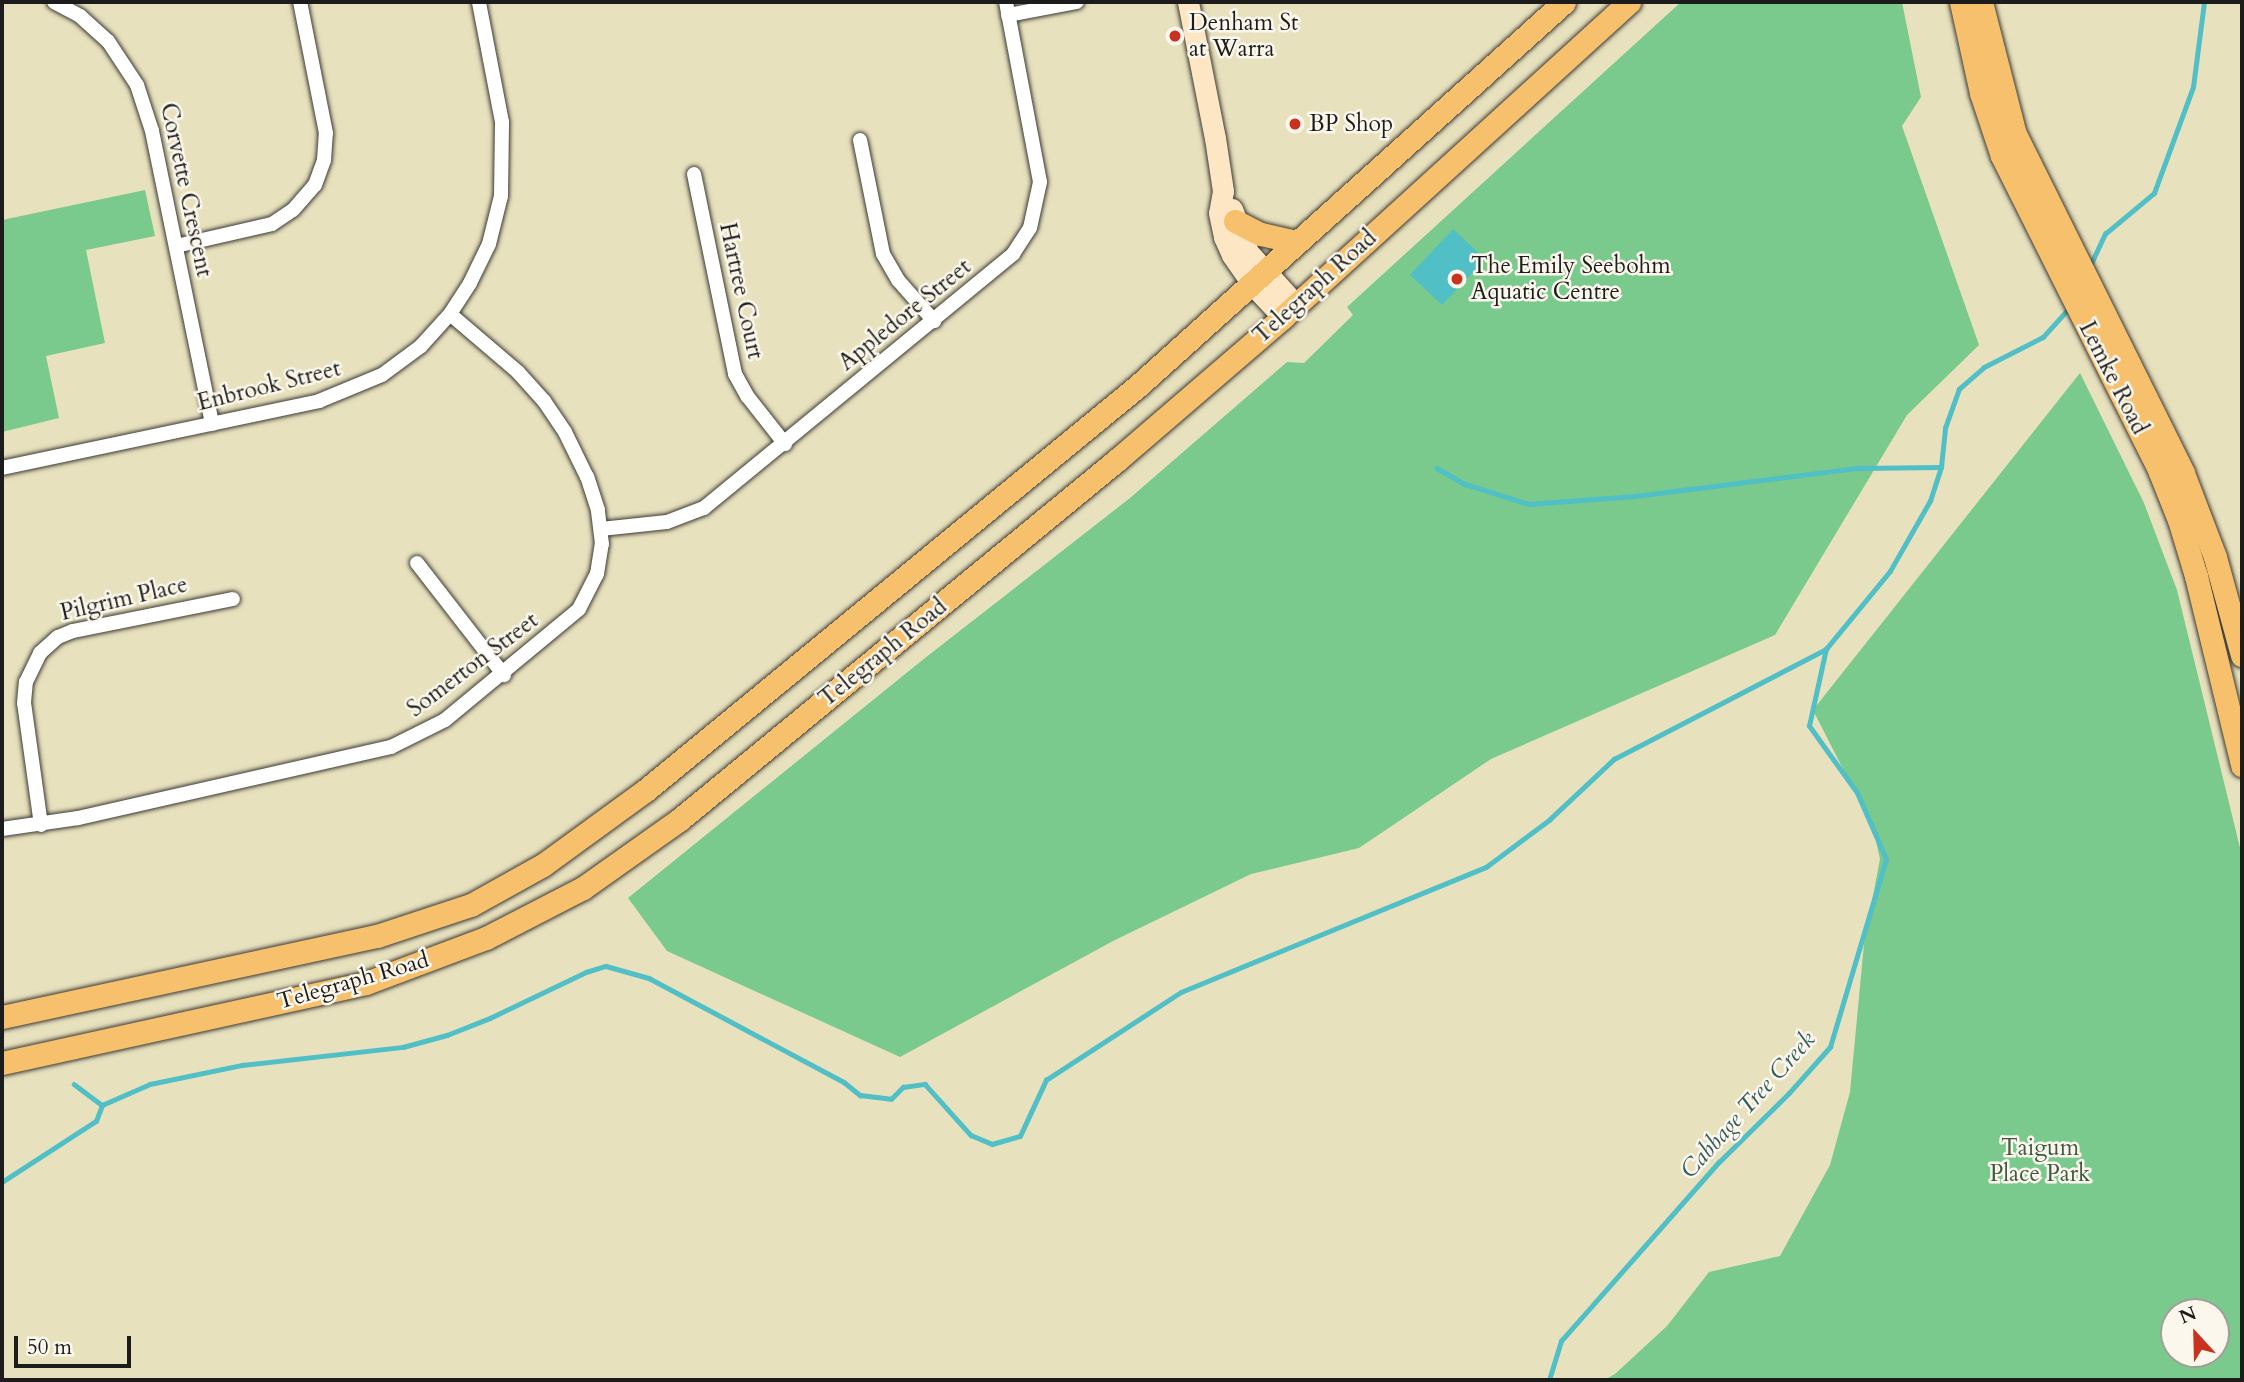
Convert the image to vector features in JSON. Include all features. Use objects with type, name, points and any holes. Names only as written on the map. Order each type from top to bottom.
[{"type":"main road","name":"Telegraph Road","points":[[2,1017],[377,936],[471,905],[534,871],[646,790],[1139,385],[1564,2]]},
{"type":"main road","name":"Telegraph Road","points":[[2,1063],[366,983],[485,938],[583,888],[679,820],[1071,499],[1289,311],[1629,2]]},
{"type":"main road","name":"Lemke Road","points":[[1961,2],[1991,127],[2117,340],[2165,435],[2215,557],[2242,655]]},
{"type":"main road","name":"Lemke Road","points":[[1981,2],[2008,114],[2032,195],[2105,360],[2159,470],[2179,520],[2196,576],[2242,765]]},
{"type":"main road","points":[[1235,221],[1261,234],[1297,242]]},
{"type":"street","name":"Corvette Crescent","points":[[54,2],[80,16],[108,41],[137,85],[152,131],[212,424]]},
{"type":"street","points":[[176,246],[272,224],[293,210],[315,185],[324,160],[326,133],[300,2]]},
{"type":"street","name":"Enbrook Street","points":[[2,468],[294,407],[365,384],[421,346],[450,314],[470,283],[489,244],[501,196],[504,171],[502,122],[479,2]]},
{"type":"street","points":[[1007,9],[1077,2]]},
{"type":"street","points":[[1188,2],[1223,191],[1258,279]]},
{"type":"street","name":"Appledore Street","points":[[601,529],[667,522],[692,514],[717,498],[1013,254],[1030,228],[1035,212],[1039,167],[1007,9]]},
{"type":"street","points":[[860,140],[883,254],[898,281],[934,321]]},
{"type":"street","name":"Hartree Court","points":[[694,174],[735,374],[748,397],[785,444]]},
{"type":"street","points":[[1223,191],[1219,213],[1224,237],[1232,256],[1289,311]]},
{"type":"street","name":"Somerton Street","points":[[2,829],[41,825],[391,747],[445,720],[504,675],[579,609],[597,574],[601,529],[587,477],[557,419],[518,372],[450,314]]},
{"type":"street","points":[[417,563],[504,675]]},
{"type":"street","name":"Pilgrim Place","points":[[41,825],[24,702],[26,681],[40,653],[58,637],[73,631],[233,599]]},
{"type":"green space","points":[[1681,2],[1902,2],[1921,97],[1902,126],[1979,345],[1907,415],[1775,635],[1491,759],[1359,848],[1251,874],[1113,941],[900,1057],[667,951],[628,898],[925,658],[1130,498],[1287,362],[1304,363],[1353,315],[1347,307]]},
{"type":"green space","points":[[145,190],[155,236],[86,250],[105,343],[46,356],[59,418],[2,432],[2,220]]},
{"type":"green space","name":"Taigum Place Park","points":[[2080,373],[2144,503],[2177,590],[2242,856],[2242,1380],[1604,1380],[1615,1374],[1667,1326],[1709,1272],[1780,1256],[1830,1165],[1850,1092],[1864,944],[1880,859],[1873,828],[1813,710]]},
{"type":"water","points":[[1453,229],[1485,259],[1442,305],[1410,275]]},
{"type":"waterway","name":"Cabbage Tree Creek","points":[[2089,268],[2105,234],[2154,193],[2193,87],[2204,2]]},
{"type":"waterway","name":"Cabbage Tree Creek","points":[[1549,1380],[1561,1341],[1719,1162],[1789,1093],[1830,1047],[1886,859],[1857,793],[1809,726],[1826,649],[1890,571],[1930,501],[1941,467],[1945,428],[1959,389],[1984,367],[2043,337],[2070,307]]},
{"type":"waterway","points":[[1437,468],[1465,484],[1529,504],[1635,496],[1857,468],[1941,467]]},
{"type":"waterway","points":[[2,1182],[96,1121],[102,1105],[150,1084],[242,1065],[403,1047],[447,1035],[490,1018],[586,972],[606,966],[649,978],[844,1082],[860,1095],[891,1099],[903,1087],[925,1084],[971,1135],[992,1144],[1020,1136],[1046,1080],[1181,992],[1486,867],[1549,820],[1614,759],[1826,649]]},
{"type":"waterway","points":[[74,1084],[102,1105]]},
{"type":"place","name":"Denham St at Warra","points":[[1175,36]]},
{"type":"place","name":"BP Shop","points":[[1295,124]]},
{"type":"place","name":"The Emily Seebohm Aquatic Centre","points":[[1457,279]]}]
